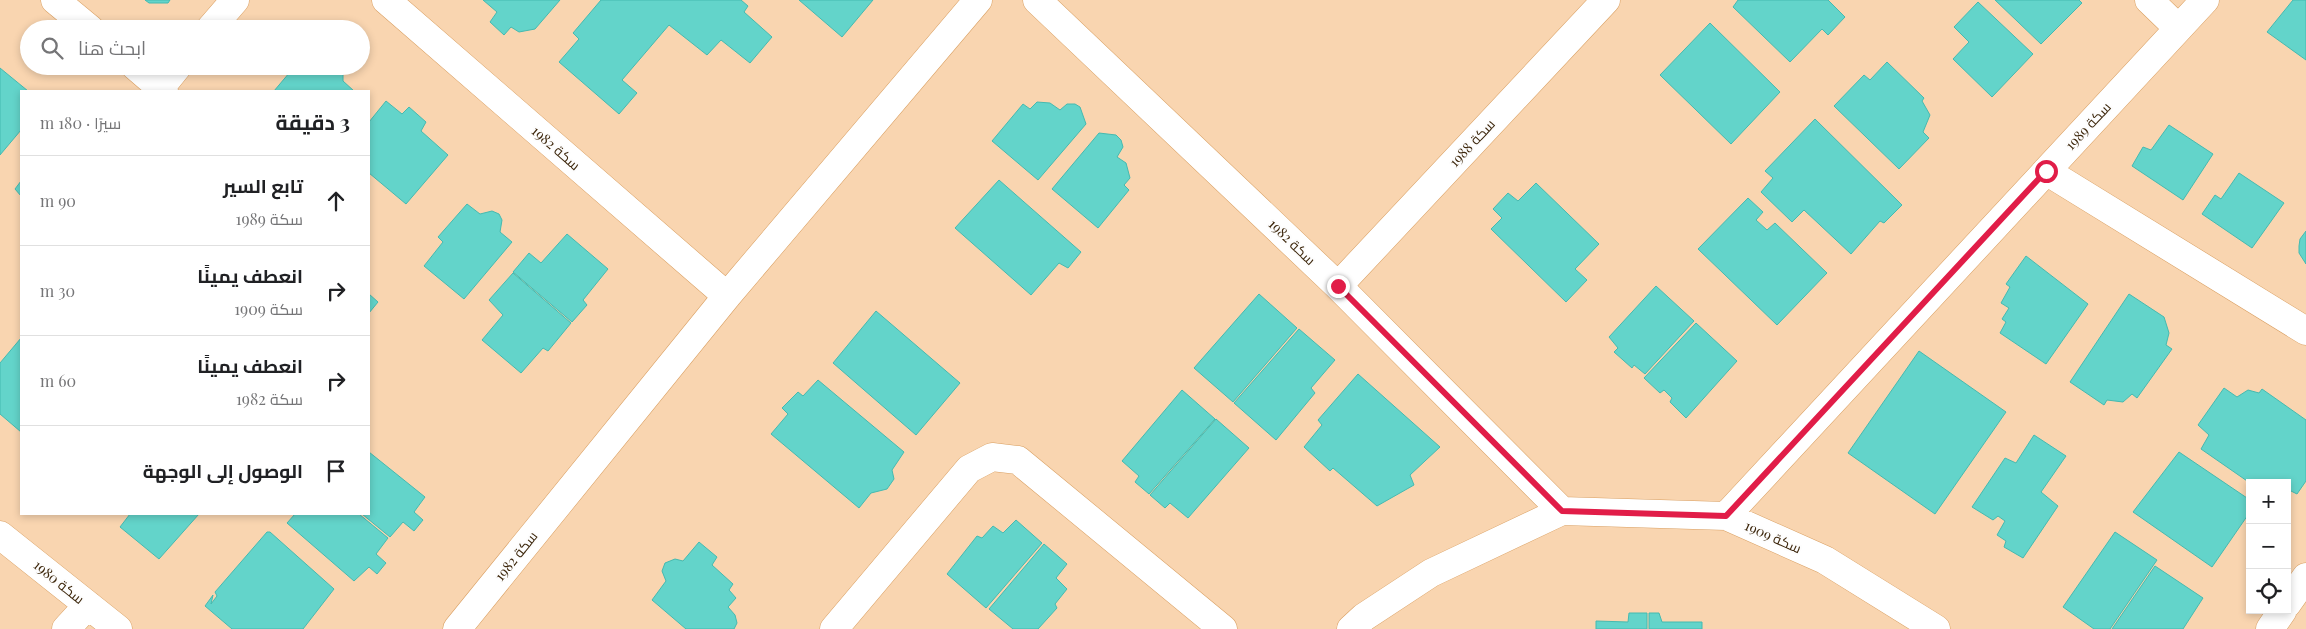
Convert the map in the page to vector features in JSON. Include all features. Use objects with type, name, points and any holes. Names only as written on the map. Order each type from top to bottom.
[{"type":"street","points":[[55,0],[79,20]]},
{"type":"street","points":[[218,20],[235,0]]},
{"type":"street","name":"سكة 1982","points":[[386,0],[727,296]]},
{"type":"street","name":"سكة 1982","points":[[457,629],[727,296],[978,0]]},
{"type":"street","name":"سكة 1982","points":[[1038,0],[1338,286],[1562,511]]},
{"type":"street","name":"سكة 1988","points":[[1338,286],[1606,0]]},
{"type":"street","points":[[2149,0],[2178,28]]},
{"type":"street","name":"سكة 1989","points":[[1726,516],[2204,0]]},
{"type":"street","points":[[146,75],[162,89],[172,75]]},
{"type":"street","points":[[2046,171],[2306,331]]},
{"type":"street","points":[[834,629],[969,469],[992,457],[1018,460],[1223,629]]},
{"type":"street","name":"سكة 1909","points":[[1351,629],[1364,617],[1432,573],[1562,511],[1726,516],[1825,560],[1936,629]]},
{"type":"street","name":"سكة 1980","points":[[0,535],[118,629]]},
{"type":"street","points":[[2291,598],[2306,577]]},
{"type":"street","points":[[66,629],[88,605]]},
{"type":"street","points":[[2270,629],[2280,614]]},
{"type":"building","points":[[145,0],[170,0],[168,3],[149,3]]},
{"type":"building","points":[[483,0],[560,0],[535,29],[519,32],[511,27],[504,35],[490,22],[497,12]]},
{"type":"building","points":[[601,0],[741,0],[748,6],[744,12],[772,37],[750,63],[721,40],[707,55],[669,25],[622,80],[637,93],[619,114],[559,62],[579,39],[573,33]]},
{"type":"building","points":[[799,0],[873,0],[842,37]]},
{"type":"building","points":[[1738,0],[1828,0],[1845,17],[1828,35],[1822,29],[1790,62],[1733,7]]},
{"type":"building","points":[[1995,0],[2079,0],[2082,3],[2041,44]]},
{"type":"building","points":[[2293,0],[2306,0],[2306,60],[2267,32]]},
{"type":"building","points":[[1978,2],[2033,54],[1992,97],[1953,59],[1969,42],[1954,27]]},
{"type":"building","points":[[1710,23],[1780,92],[1731,144],[1660,75]]},
{"type":"building","points":[[1887,62],[1924,98],[1922,101],[1930,115],[1923,132],[1929,138],[1899,169],[1834,106],[1864,75],[1870,80]]},
{"type":"building","points":[[0,68],[27,90],[20,90],[20,131],[0,155]]},
{"type":"building","points":[[287,75],[343,75],[343,81],[353,90],[275,90]]},
{"type":"building","points":[[386,101],[402,114],[409,107],[426,122],[421,131],[448,155],[406,204],[370,174],[370,121]]},
{"type":"building","points":[[1037,102],[1050,103],[1060,110],[1067,104],[1075,104],[1080,107],[1086,124],[1038,180],[992,141],[1023,104],[1030,109]]},
{"type":"building","points":[[1815,119],[1902,205],[1884,223],[1880,221],[1851,254],[1804,210],[1792,222],[1761,192],[1773,178],[1765,171]]},
{"type":"building","points":[[2169,125],[2213,154],[2183,200],[2132,166],[2143,147],[2151,150]]},
{"type":"building","points":[[1099,133],[1116,135],[1121,140],[1123,147],[1117,157],[1126,163],[1130,178],[1124,185],[1129,190],[1098,228],[1052,189]]},
{"type":"building","points":[[2239,173],[2284,203],[2252,248],[2202,214],[2215,195],[2221,199]]},
{"type":"building","points":[[999,180],[1081,252],[1068,268],[1059,263],[1031,295],[955,228]]},
{"type":"building","points":[[20,182],[20,195],[15,189]]},
{"type":"building","points":[[1536,183],[1599,244],[1575,269],[1587,280],[1566,302],[1491,229],[1502,218],[1493,209],[1508,193],[1518,201]]},
{"type":"building","points":[[1748,198],[1763,212],[1756,220],[1767,230],[1775,223],[1827,273],[1777,325],[1698,249]]},
{"type":"building","points":[[467,204],[480,214],[492,211],[499,214],[502,220],[500,232],[512,242],[464,299],[424,266],[443,242],[438,237]]},
{"type":"building","points":[[2306,231],[2306,264],[2299,253],[2299,246],[2300,239]]},
{"type":"building","points":[[567,234],[608,269],[583,300],[587,305],[572,322],[513,272],[529,253],[541,263]]},
{"type":"building","points":[[2026,256],[2088,304],[2046,364],[2000,333],[2006,322],[2002,319],[2009,308],[2001,303],[2010,287],[2006,284]]},
{"type":"building","points":[[513,273],[571,323],[548,351],[543,348],[521,373],[482,340],[503,315],[489,300]]},
{"type":"building","points":[[1656,286],[1694,321],[1645,374],[1634,365],[1632,368],[1614,352],[1618,348],[1609,337]]},
{"type":"building","points":[[1259,294],[1297,328],[1233,402],[1194,368]]},
{"type":"building","points":[[2129,294],[2164,317],[2169,333],[2166,345],[2172,349],[2137,398],[2132,394],[2123,402],[2107,400],[2104,405],[2070,382]]},
{"type":"building","points":[[370,295],[378,302],[370,312]]},
{"type":"building","points":[[876,311],[960,383],[916,435],[833,363]]},
{"type":"building","points":[[1696,323],[1737,361],[1686,418],[1670,402],[1672,398],[1664,390],[1660,393],[1644,378]]},
{"type":"building","points":[[1299,329],[1335,360],[1311,388],[1315,393],[1276,440],[1234,403]]},
{"type":"building","points":[[20,339],[20,431],[0,414],[0,363]]},
{"type":"building","points":[[1919,351],[2006,412],[1935,514],[1848,453]]},
{"type":"building","points":[[1358,374],[1440,447],[1410,475],[1414,485],[1377,506],[1333,468],[1330,471],[1304,447],[1322,425],[1318,420]]},
{"type":"building","points":[[818,380],[904,452],[892,470],[894,479],[887,489],[871,493],[859,508],[771,434],[788,414],[782,408],[798,392],[803,396]]},
{"type":"building","points":[[2224,388],[2237,397],[2248,390],[2259,393],[2262,389],[2306,420],[2306,481],[2297,494],[2291,491],[2291,479],[2246,480],[2201,449],[2209,435],[2198,425]]},
{"type":"building","points":[[1182,390],[1215,419],[1149,494],[1135,482],[1139,476],[1122,461]]},
{"type":"building","points":[[1216,419],[1249,448],[1188,518],[1170,503],[1165,508],[1150,495]]},
{"type":"building","points":[[2034,435],[2066,456],[2041,492],[2058,506],[2023,558],[2004,547],[2006,541],[1997,535],[2005,521],[1998,516],[1993,520],[1972,507],[2005,458],[2016,463]]},
{"type":"building","points":[[2179,452],[2246,497],[2246,518],[2212,567],[2133,512]]},
{"type":"building","points":[[370,453],[425,497],[414,512],[423,520],[414,531],[403,522],[390,537],[363,515],[370,515]]},
{"type":"building","points":[[129,515],[198,515],[159,559],[120,527]]},
{"type":"building","points":[[294,515],[360,515],[388,538],[376,554],[386,563],[377,574],[369,567],[354,581],[287,523]]},
{"type":"building","points":[[1016,520],[1042,543],[986,608],[947,574],[977,536],[982,538],[993,526],[1003,533]]},
{"type":"building","points":[[267,532],[270,532],[334,589],[303,629],[232,629],[205,606],[213,595],[211,604],[217,596],[215,592]]},
{"type":"building","points":[[2115,532],[2157,560],[2110,629],[2094,629],[2063,607]]},
{"type":"building","points":[[699,542],[717,557],[712,565],[733,584],[729,590],[736,598],[728,607],[735,615],[737,623],[734,629],[686,629],[652,600],[666,581],[662,571],[665,563],[675,559],[683,561]]},
{"type":"building","points":[[1044,544],[1067,564],[1056,578],[1067,589],[1055,604],[1057,608],[1038,629],[1013,629],[989,609]]},
{"type":"building","points":[[2155,566],[2203,598],[2183,629],[2112,629]]},
{"type":"building","points":[[1629,613],[1647,613],[1647,629],[1596,629],[1596,621],[1628,622]]},
{"type":"building","points":[[1649,613],[1659,613],[1662,622],[1702,622],[1702,629],[1649,629]]},
{"type":"route","points":[[1338,286],[1562,511],[1726,516],[2046,171]]}]
